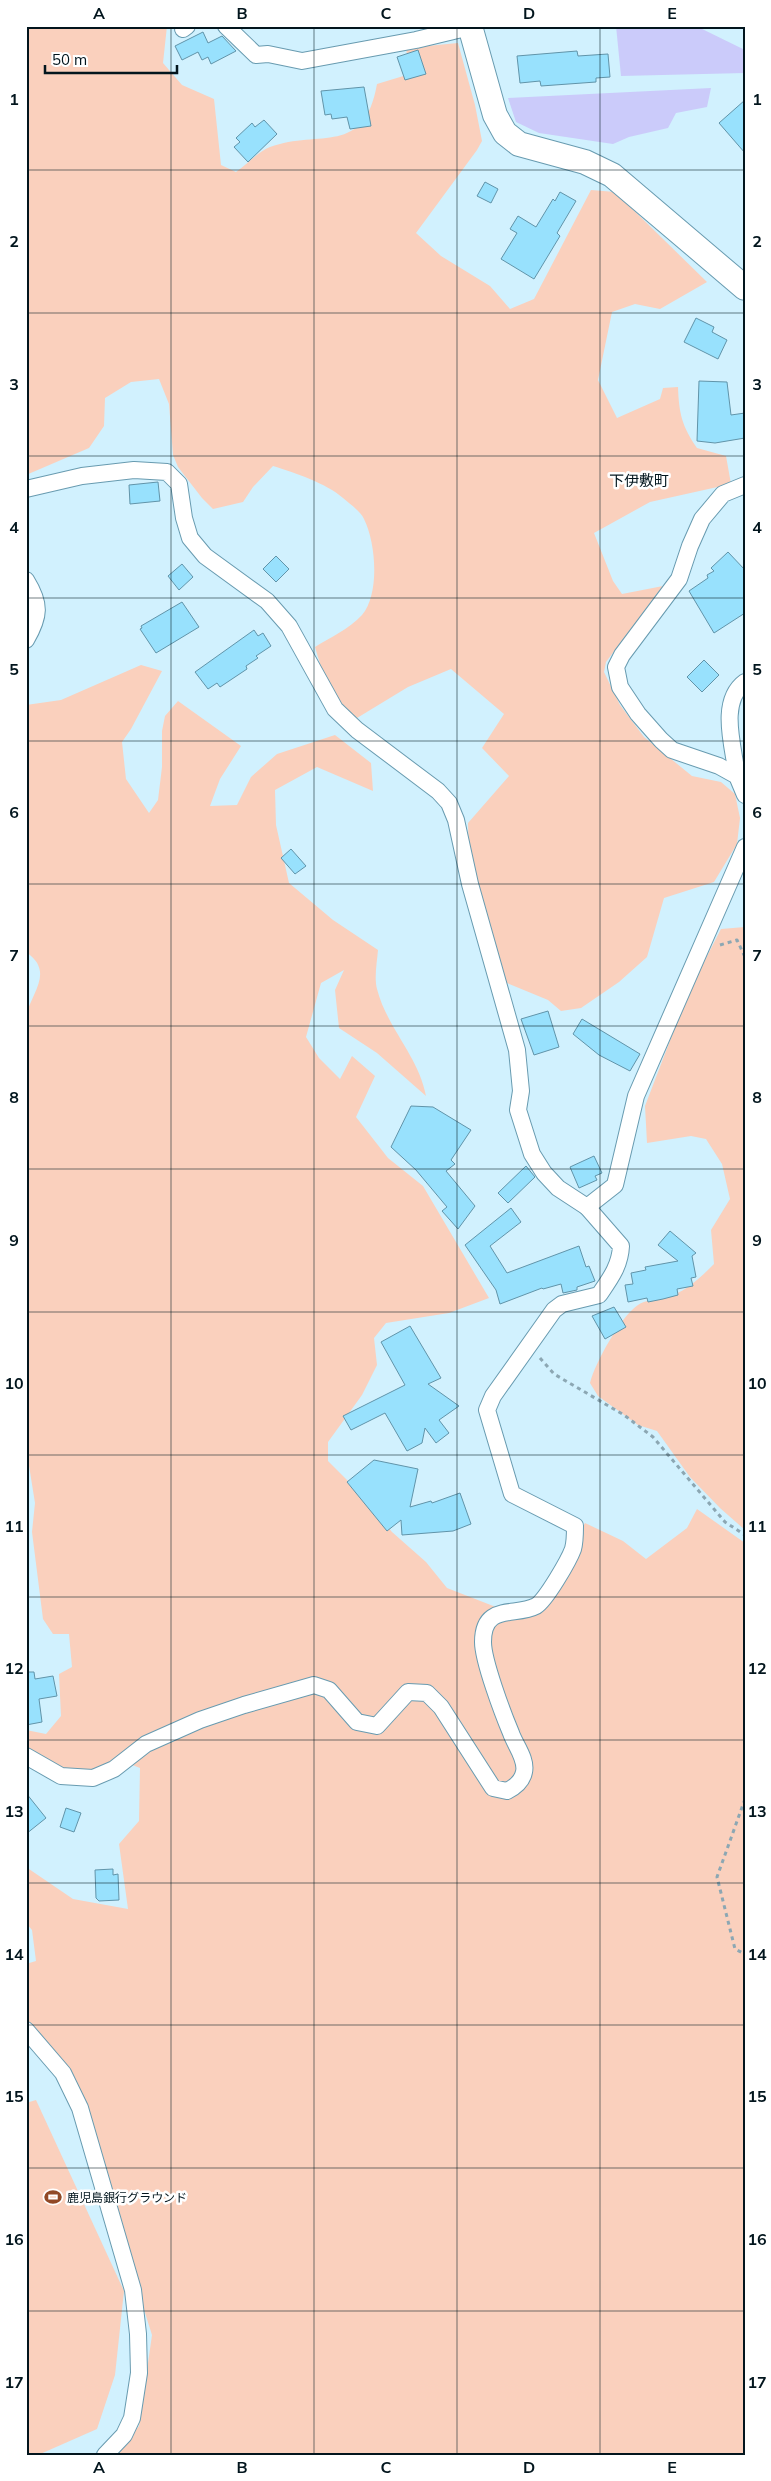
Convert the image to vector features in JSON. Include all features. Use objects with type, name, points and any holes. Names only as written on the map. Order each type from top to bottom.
[{"type":"street","points":[[226,26],[256,55],[268,54],[302,61],[416,40],[470,27],[495,115],[505,133],[519,144],[585,162],[612,174],[745,288]]},
{"type":"street","points":[[26,489],[82,476],[150,469],[167,472],[180,484],[184,518],[190,538],[205,556],[273,607],[293,633],[335,709],[357,730],[438,791],[449,803],[456,820],[470,884],[517,1050],[521,1091],[518,1110],[532,1154],[544,1173],[558,1188],[588,1208],[620,1246],[620,1257],[614,1274],[599,1295],[562,1304],[554,1310],[493,1396],[487,1410],[512,1494],[575,1526],[574,1548],[564,1569],[537,1606],[517,1611],[504,1611],[491,1619],[484,1633],[483,1645],[501,1708],[521,1754],[525,1772],[518,1784],[507,1792],[493,1788],[441,1707],[427,1693],[408,1692],[378,1726],[357,1722],[329,1690],[314,1686],[244,1704],[200,1720],[146,1744],[114,1769],[93,1778],[60,1776],[26,1756]]},
{"type":"street","points":[[737,776],[712,764],[672,750],[633,707],[620,687],[616,668],[622,655],[679,579],[690,546],[702,519],[724,494],[745,485]]},
{"type":"street","points":[[26,580],[36,596],[37,622],[26,640]]},
{"type":"street","points":[[745,682],[730,704],[737,776],[745,795]]},
{"type":"street","points":[[588,1208],[615,1185],[636,1096],[745,847]]},
{"type":"street","points":[[26,2030],[64,2074],[80,2108],[133,2290],[138,2334],[138,2373],[132,2418],[124,2435],[105,2455]]},
{"type":"path","points":[[530,1346],[554,1374],[624,1415],[653,1437],[725,1522],[745,1535]]},
{"type":"path","points":[[745,1798],[717,1877],[735,1949],[745,1954]]},
{"type":"shaded area","points":[[26,26],[167,26],[163,63],[182,85],[214,99],[221,165],[236,172],[270,147],[288,142],[337,136],[351,131],[362,122],[371,107],[377,84],[410,74],[406,48],[458,43],[475,105],[482,141],[416,233],[441,256],[490,286],[510,309],[534,299],[591,190],[615,192],[707,282],[660,309],[635,304],[612,312],[598,380],[617,418],[660,399],[663,388],[678,387],[680,412],[688,433],[697,448],[726,456],[731,484],[650,502],[594,533],[613,581],[622,594],[663,586],[606,662],[604,672],[620,705],[644,737],[692,776],[721,782],[735,794],[740,818],[737,844],[714,882],[664,898],[647,957],[619,982],[581,1008],[561,1011],[548,1000],[507,983],[469,861],[468,823],[509,776],[482,748],[504,714],[451,669],[408,687],[357,718],[340,705],[329,687],[315,647],[346,629],[357,620],[368,606],[372,595],[374,568],[371,541],[364,519],[358,511],[328,488],[310,479],[273,466],[253,487],[243,502],[213,509],[178,467],[173,455],[169,404],[159,379],[131,382],[105,398],[104,426],[89,448],[26,475]]},
{"type":"shaded area","points":[[141,665],[162,671],[122,742],[126,779],[149,813],[158,800],[162,767],[162,731],[165,716],[178,701],[241,746],[220,779],[210,806],[237,805],[251,777],[277,754],[335,735],[371,763],[373,791],[317,767],[275,790],[276,825],[289,883],[333,920],[378,950],[377,989],[388,1017],[417,1068],[426,1096],[377,1053],[339,1028],[335,990],[344,970],[321,983],[306,1037],[319,1058],[340,1079],[352,1056],[375,1076],[356,1117],[388,1158],[423,1186],[489,1298],[449,1313],[386,1323],[374,1338],[377,1365],[362,1395],[328,1442],[328,1461],[361,1494],[392,1532],[426,1562],[447,1588],[519,1616],[550,1583],[585,1523],[623,1541],[646,1559],[687,1528],[697,1509],[745,1543],[745,2455],[114,2455],[139,2426],[152,2335],[68,2068],[26,2020],[26,1964],[36,1961],[32,1930],[26,1923],[26,1867],[73,1899],[128,1909],[119,1844],[139,1821],[140,1768],[120,1760],[95,1775],[61,1772],[26,1750],[26,1730],[46,1734],[61,1716],[59,1674],[72,1667],[69,1634],[53,1634],[43,1619],[32,1532],[35,1503],[26,1447],[26,1015],[39,982],[40,974],[39,966],[26,952],[26,705],[61,700]]},
{"type":"shaded area","points":[[745,927],[745,1530],[720,1508],[690,1477],[657,1431],[638,1425],[598,1396],[590,1383],[597,1364],[610,1341],[631,1311],[644,1302],[679,1293],[698,1280],[714,1264],[711,1230],[730,1199],[722,1164],[706,1139],[691,1136],[647,1143],[645,1106],[689,991],[721,929]]},
{"type":"shaded area","name":"鹿児島銀行グラウンド","points":[[36,2100],[124,2291],[115,2375],[97,2429],[38,2455],[26,2455],[26,2103]]},
{"type":"water","points":[[616,26],[696,26],[745,50],[745,73],[621,76]]},
{"type":"water","points":[[711,88],[707,107],[676,113],[668,128],[629,137],[613,144],[539,133],[516,122],[508,98]]},
{"type":"building","points":[[203,32],[208,43],[222,36],[236,51],[211,64],[208,57],[202,60],[198,52],[182,60],[175,46]]},
{"type":"building","points":[[418,50],[426,74],[405,80],[397,57]]},
{"type":"building","points":[[577,51],[578,56],[608,54],[610,77],[596,78],[596,82],[541,86],[540,81],[520,83],[517,56]]},
{"type":"building","points":[[364,87],[371,126],[350,129],[347,117],[332,119],[331,114],[325,115],[321,91]]},
{"type":"building","points":[[745,100],[745,153],[719,123]]},
{"type":"building","points":[[264,120],[277,134],[248,162],[234,147],[240,142],[236,138],[252,123],[255,127]]},
{"type":"building","points":[[485,182],[498,189],[491,203],[477,196]]},
{"type":"building","points":[[560,192],[576,201],[557,233],[560,236],[534,279],[501,259],[517,233],[510,229],[518,216],[536,227],[553,199],[555,201]]},
{"type":"building","points":[[696,318],[714,327],[712,332],[727,340],[718,359],[684,342]]},
{"type":"building","points":[[699,381],[727,382],[731,415],[745,413],[745,438],[715,443],[697,441]]},
{"type":"building","points":[[158,482],[160,501],[130,504],[129,485]]},
{"type":"building","points":[[728,552],[745,570],[745,613],[714,633],[689,591],[708,578],[707,575],[714,571],[711,568]]},
{"type":"building","points":[[276,556],[289,569],[276,582],[263,569]]},
{"type":"building","points":[[182,564],[193,577],[179,590],[168,576]]},
{"type":"building","points":[[182,602],[199,627],[156,653],[140,629],[142,628],[141,626]]},
{"type":"building","points":[[254,630],[258,636],[263,633],[271,646],[256,656],[258,658],[246,666],[247,669],[220,687],[217,683],[208,689],[195,672]]},
{"type":"building","points":[[704,660],[719,675],[702,692],[687,677]]},
{"type":"building","points":[[291,849],[306,866],[295,874],[281,858]]},
{"type":"building","points":[[548,1011],[559,1047],[534,1055],[521,1019]]},
{"type":"building","points":[[582,1019],[640,1054],[630,1071],[599,1055],[573,1034]]},
{"type":"building","points":[[411,1106],[433,1107],[471,1130],[451,1160],[455,1164],[446,1171],[475,1206],[458,1229],[442,1211],[447,1207],[416,1170],[391,1147]]},
{"type":"building","points":[[594,1156],[602,1173],[595,1176],[597,1180],[579,1188],[570,1167]]},
{"type":"building","points":[[526,1166],[535,1177],[508,1203],[498,1193]]},
{"type":"building","points":[[511,1208],[521,1222],[490,1246],[507,1273],[579,1246],[586,1267],[589,1266],[595,1281],[577,1287],[577,1290],[563,1293],[561,1284],[542,1288],[500,1304],[496,1290],[465,1245]]},
{"type":"building","points":[[670,1231],[696,1253],[692,1256],[696,1277],[691,1278],[693,1286],[677,1289],[678,1295],[663,1299],[648,1302],[647,1298],[628,1302],[625,1285],[633,1284],[631,1273],[646,1270],[645,1267],[678,1261],[658,1245]]},
{"type":"building","points":[[614,1307],[626,1327],[605,1339],[592,1316]]},
{"type":"building","points":[[410,1326],[441,1378],[428,1384],[459,1406],[439,1420],[449,1433],[436,1443],[425,1428],[422,1443],[407,1451],[385,1413],[351,1430],[343,1416],[405,1385],[381,1342]]},
{"type":"building","points":[[374,1460],[418,1469],[410,1507],[431,1501],[432,1503],[460,1493],[471,1524],[453,1531],[402,1535],[401,1520],[387,1531],[347,1482]]},
{"type":"building","points":[[26,1672],[34,1672],[35,1679],[53,1676],[57,1696],[39,1699],[42,1722],[26,1725]]},
{"type":"building","points":[[26,1793],[46,1818],[26,1834]]},
{"type":"building","points":[[66,1808],[81,1813],[74,1832],[60,1827]]},
{"type":"building","points":[[113,1869],[113,1875],[118,1874],[119,1900],[99,1901],[96,1898],[95,1870]]},
{"type":"place","name":"鹿児島銀行グラウンド","points":[[53,2197]]},
{"type":"district","name":"下伊敷町","points":[[639,480]]}]
